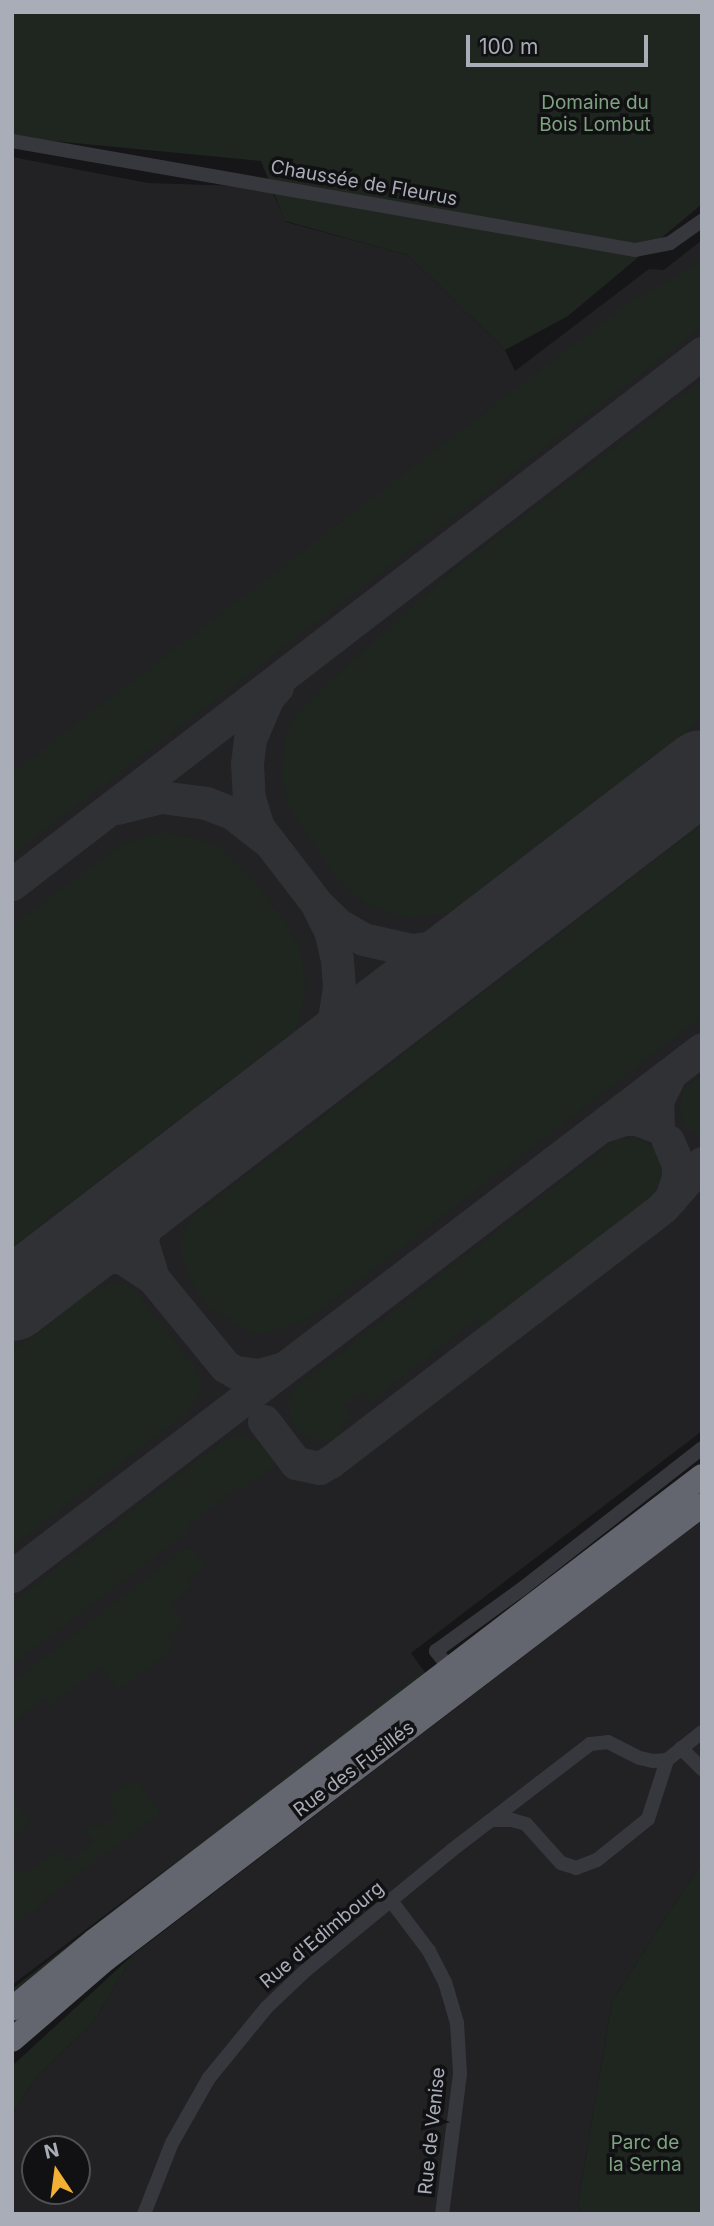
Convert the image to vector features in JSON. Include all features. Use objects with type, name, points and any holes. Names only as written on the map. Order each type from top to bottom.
[{"type":"highway","name":"Rue des Fusillés","points":[[12,2009],[443,1660],[702,1476]]},
{"type":"highway","name":"Rue des Fusillés","points":[[12,2040],[106,1959],[702,1505]]},
{"type":"street","name":"Chaussée de Fleurus","points":[[12,141],[635,250],[670,243],[702,221]]},
{"type":"street","points":[[443,1660],[523,1588],[702,1448]]},
{"type":"street","points":[[492,1820],[512,1820],[526,1824],[561,1863],[576,1868],[597,1860],[648,1819],[667,1760],[702,1732]]},
{"type":"street","name":"Rue d'Edimbourg","points":[[145,2214],[160,2168],[178,2130],[209,2078],[232,2045],[265,2008],[306,1970],[452,1850],[590,1745],[608,1742],[640,1758],[667,1760]]},
{"type":"street","points":[[681,1748],[702,1769]]},
{"type":"street","name":"Rue de Venise","points":[[392,1902],[429,1951],[445,1982],[457,2023],[460,2074],[442,2214]]},
{"type":"shaded area","points":[[12,157],[148,183],[270,187],[286,222],[408,255],[505,350],[515,371],[649,269],[664,270],[702,240],[702,1431],[411,1653],[426,1674],[12,1985]]},
{"type":"shaded area","points":[[702,1520],[702,1862],[612,2001],[578,2204],[582,2214],[12,2214],[12,2115],[38,2075],[92,2024],[134,1954]]},
{"type":"green space","name":"Domaine du Bois Lombut","points":[[12,12],[702,12],[702,204],[568,316],[505,350],[408,255],[285,221],[261,161],[12,137]]},
{"type":"green space","points":[[702,257],[702,327],[12,855],[12,773],[631,301],[678,276]]},
{"type":"green space","points":[[702,380],[702,719],[449,913],[405,918],[367,904],[341,884],[289,808],[282,778],[284,741],[296,713],[453,570]]},
{"type":"green space","points":[[702,824],[702,1017],[309,1319],[264,1334],[249,1332],[208,1307],[196,1292],[180,1253],[180,1241],[190,1219]]},
{"type":"green space","points":[[161,832],[195,838],[222,849],[251,877],[287,924],[301,953],[306,990],[296,1030],[12,1247],[12,925],[122,844]]},
{"type":"green space","points":[[702,1075],[702,1134],[699,1134],[685,1127],[679,1109],[684,1089]]},
{"type":"green space","points":[[635,1137],[657,1150],[661,1158],[663,1178],[653,1197],[481,1328],[475,1320],[371,1402],[363,1392],[344,1406],[351,1417],[340,1426],[345,1433],[338,1438],[320,1441],[299,1433],[289,1413],[288,1401],[295,1388],[610,1144],[619,1139]]},
{"type":"green space","points":[[112,1283],[131,1286],[196,1368],[201,1382],[197,1399],[187,1413],[12,1546],[12,1352],[94,1289]]},
{"type":"green space","points":[[241,1436],[258,1442],[276,1465],[246,1487],[230,1492],[188,1526],[190,1530],[12,1665],[12,1603],[222,1442]]},
{"type":"green space","points":[[184,1549],[195,1550],[206,1565],[187,1579],[191,1586],[170,1604],[184,1623],[167,1636],[175,1647],[118,1690],[101,1667],[50,1706],[44,1698],[12,1723],[12,1683]]},
{"type":"green space","points":[[422,1671],[424,1674],[12,1994],[12,1989]]},
{"type":"green space","points":[[137,1782],[161,1813],[12,1926],[12,1864],[24,1874],[60,1850],[65,1860],[73,1858],[94,1842],[85,1831],[95,1824],[98,1828],[117,1813],[111,1805],[111,1795],[130,1783]]},
{"type":"green space","points":[[12,1796],[29,1822],[27,1827],[12,1838]]},
{"type":"green space","name":"Parc de la Serna","points":[[702,1862],[702,2214],[582,2214],[578,2204],[612,2001]]},
{"type":"green space","points":[[134,1954],[92,2024],[38,2075],[12,2115],[12,2066]]},
{"type":"taxiway","points":[[12,884],[702,353]]},
{"type":"taxiway","points":[[277,687],[268,697],[250,739],[247,763],[249,798],[258,827],[317,904]]},
{"type":"taxiway","points":[[117,808],[161,797],[206,803],[232,813],[264,838]]},
{"type":"taxiway","points":[[282,1093],[314,1060],[334,1019],[339,988],[337,960],[331,933],[317,904],[339,925],[363,939],[411,950],[463,943],[484,936],[509,919]]},
{"type":"taxiway","points":[[12,1576],[702,1049]]},
{"type":"taxiway","points":[[603,1126],[625,1119],[637,1119],[658,1127],[657,1101],[670,1074]]},
{"type":"taxiway","points":[[668,1141],[678,1165],[678,1177],[671,1199]]},
{"type":"taxiway","points":[[264,1421],[296,1463],[319,1468],[330,1462],[663,1207],[702,1163]]},
{"type":"taxiway","points":[[51,1270],[91,1256],[105,1256],[123,1258],[153,1278],[142,1241],[146,1220],[154,1202],[177,1173]]},
{"type":"taxiway","points":[[153,1278],[225,1366],[235,1372],[259,1375],[284,1368]]},
{"type":"runway","points":[[12,1300],[702,771]]}]
